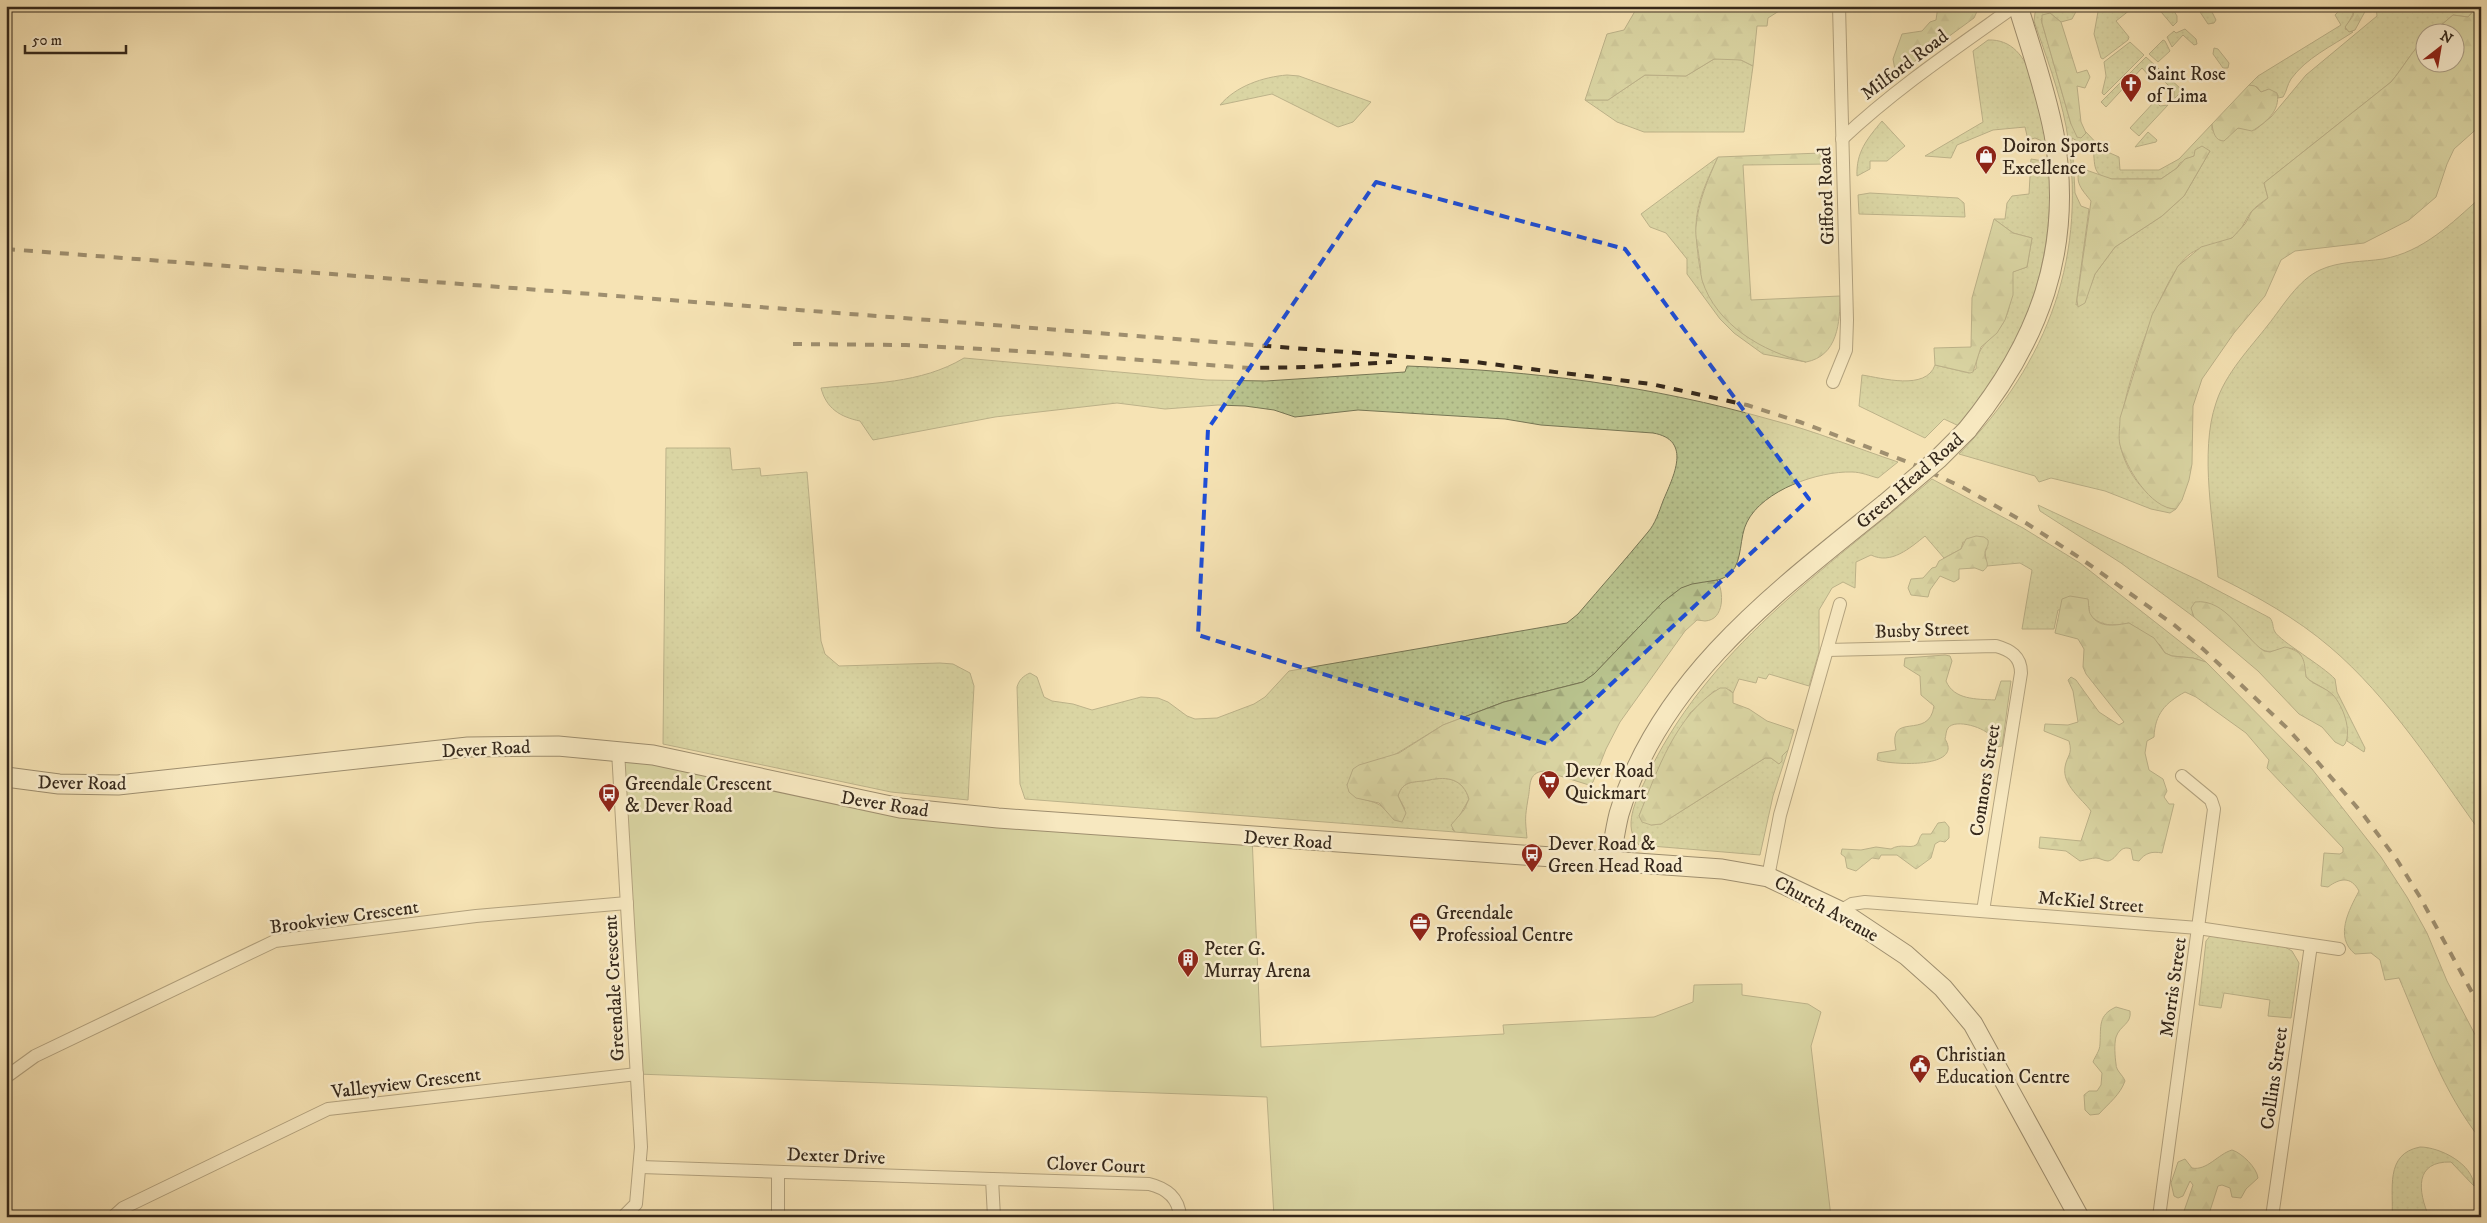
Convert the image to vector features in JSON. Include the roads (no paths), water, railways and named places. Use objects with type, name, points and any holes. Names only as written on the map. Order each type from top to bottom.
[{"type":"main road","name":"Green Head Road","points":[[1610,862],[1620,813],[1632,780],[1656,733],[1696,675],[1748,619],[1938,459],[1967,430],[2004,381],[2031,331],[2048,282],[2057,235],[2059,208],[2054,136],[2046,98],[2017,6]]},
{"type":"main road","name":"Dever Road","points":[[6,777],[59,784],[118,785],[468,747],[558,746],[652,755],[900,808],[998,818],[1722,870],[1768,877]]},
{"type":"main road","name":"Church Avenue","points":[[1768,877],[1840,911],[1882,937],[1927,972],[1943,988],[1972,1024],[2079,1217]]},
{"type":"street","name":"Gifford Road","points":[[1833,382],[1846,347],[1839,6]]},
{"type":"street","name":"Milford Road","points":[[1842,139],[1875,108],[1932,65],[2017,6]]},
{"type":"street","name":"Church Avenue","points":[[1768,877],[1780,814],[1840,604]]},
{"type":"street","name":"Busby Street","points":[[1827,650],[1984,646],[2005,649],[2016,656]]},
{"type":"street","name":"Connors Street","points":[[1983,911],[2021,673],[2021,666],[2016,656]]},
{"type":"street","name":"Greendale Crescent","points":[[618,751],[641,1167],[636,1204],[623,1217]]},
{"type":"street","name":"Morris Street","points":[[2159,1217],[2214,806],[2211,800],[2182,776]]},
{"type":"street","name":"McKiel Street","points":[[1840,911],[1852,904],[1865,902],[2198,928],[2339,949]]},
{"type":"street","name":"Brookview Crescent","points":[[6,1077],[35,1056],[275,941],[476,916],[627,903]]},
{"type":"street","name":"Collins Street","points":[[2272,1217],[2311,945]]},
{"type":"street","name":"Valleyview Crescent","points":[[113,1217],[124,1208],[328,1109],[637,1074]]},
{"type":"street","name":"Dexter Drive","points":[[641,1167],[992,1179]]},
{"type":"street","points":[[778,1172],[778,1217]]},
{"type":"street","points":[[992,1179],[994,1217]]},
{"type":"street","name":"Clover Court","points":[[992,1179],[1149,1184],[1160,1187],[1170,1193],[1176,1202],[1180,1217]]},
{"type":"railway","points":[[6,249],[1475,362],[1651,384],[1747,405],[1800,422],[1908,462],[1962,487],[2026,523],[2080,558],[2173,624],[2203,649],[2287,728],[2362,813],[2397,860],[2420,897],[2481,1009]]},
{"type":"railway","points":[[793,344],[906,345],[1250,368],[1312,367],[1392,362]]},
{"type":"place","name":"Saint Rose of Lima","points":[[2131,103]]},
{"type":"place","name":"Doiron Sports Excellence","points":[[1986,175]]},
{"type":"place","name":"Dever Road Quickmart","points":[[1549,800]]},
{"type":"place","name":"Greendale Crescent & Dever Road","points":[[609,813]]},
{"type":"place","name":"Dever Road & Green Head Road","points":[[1532,873]]},
{"type":"place","name":"Greendale Professioal Centre","points":[[1420,942]]},
{"type":"place","name":"Peter G. Murray Arena","points":[[1188,978]]},
{"type":"place","name":"Christian Education Centre","points":[[1920,1084]]}]
